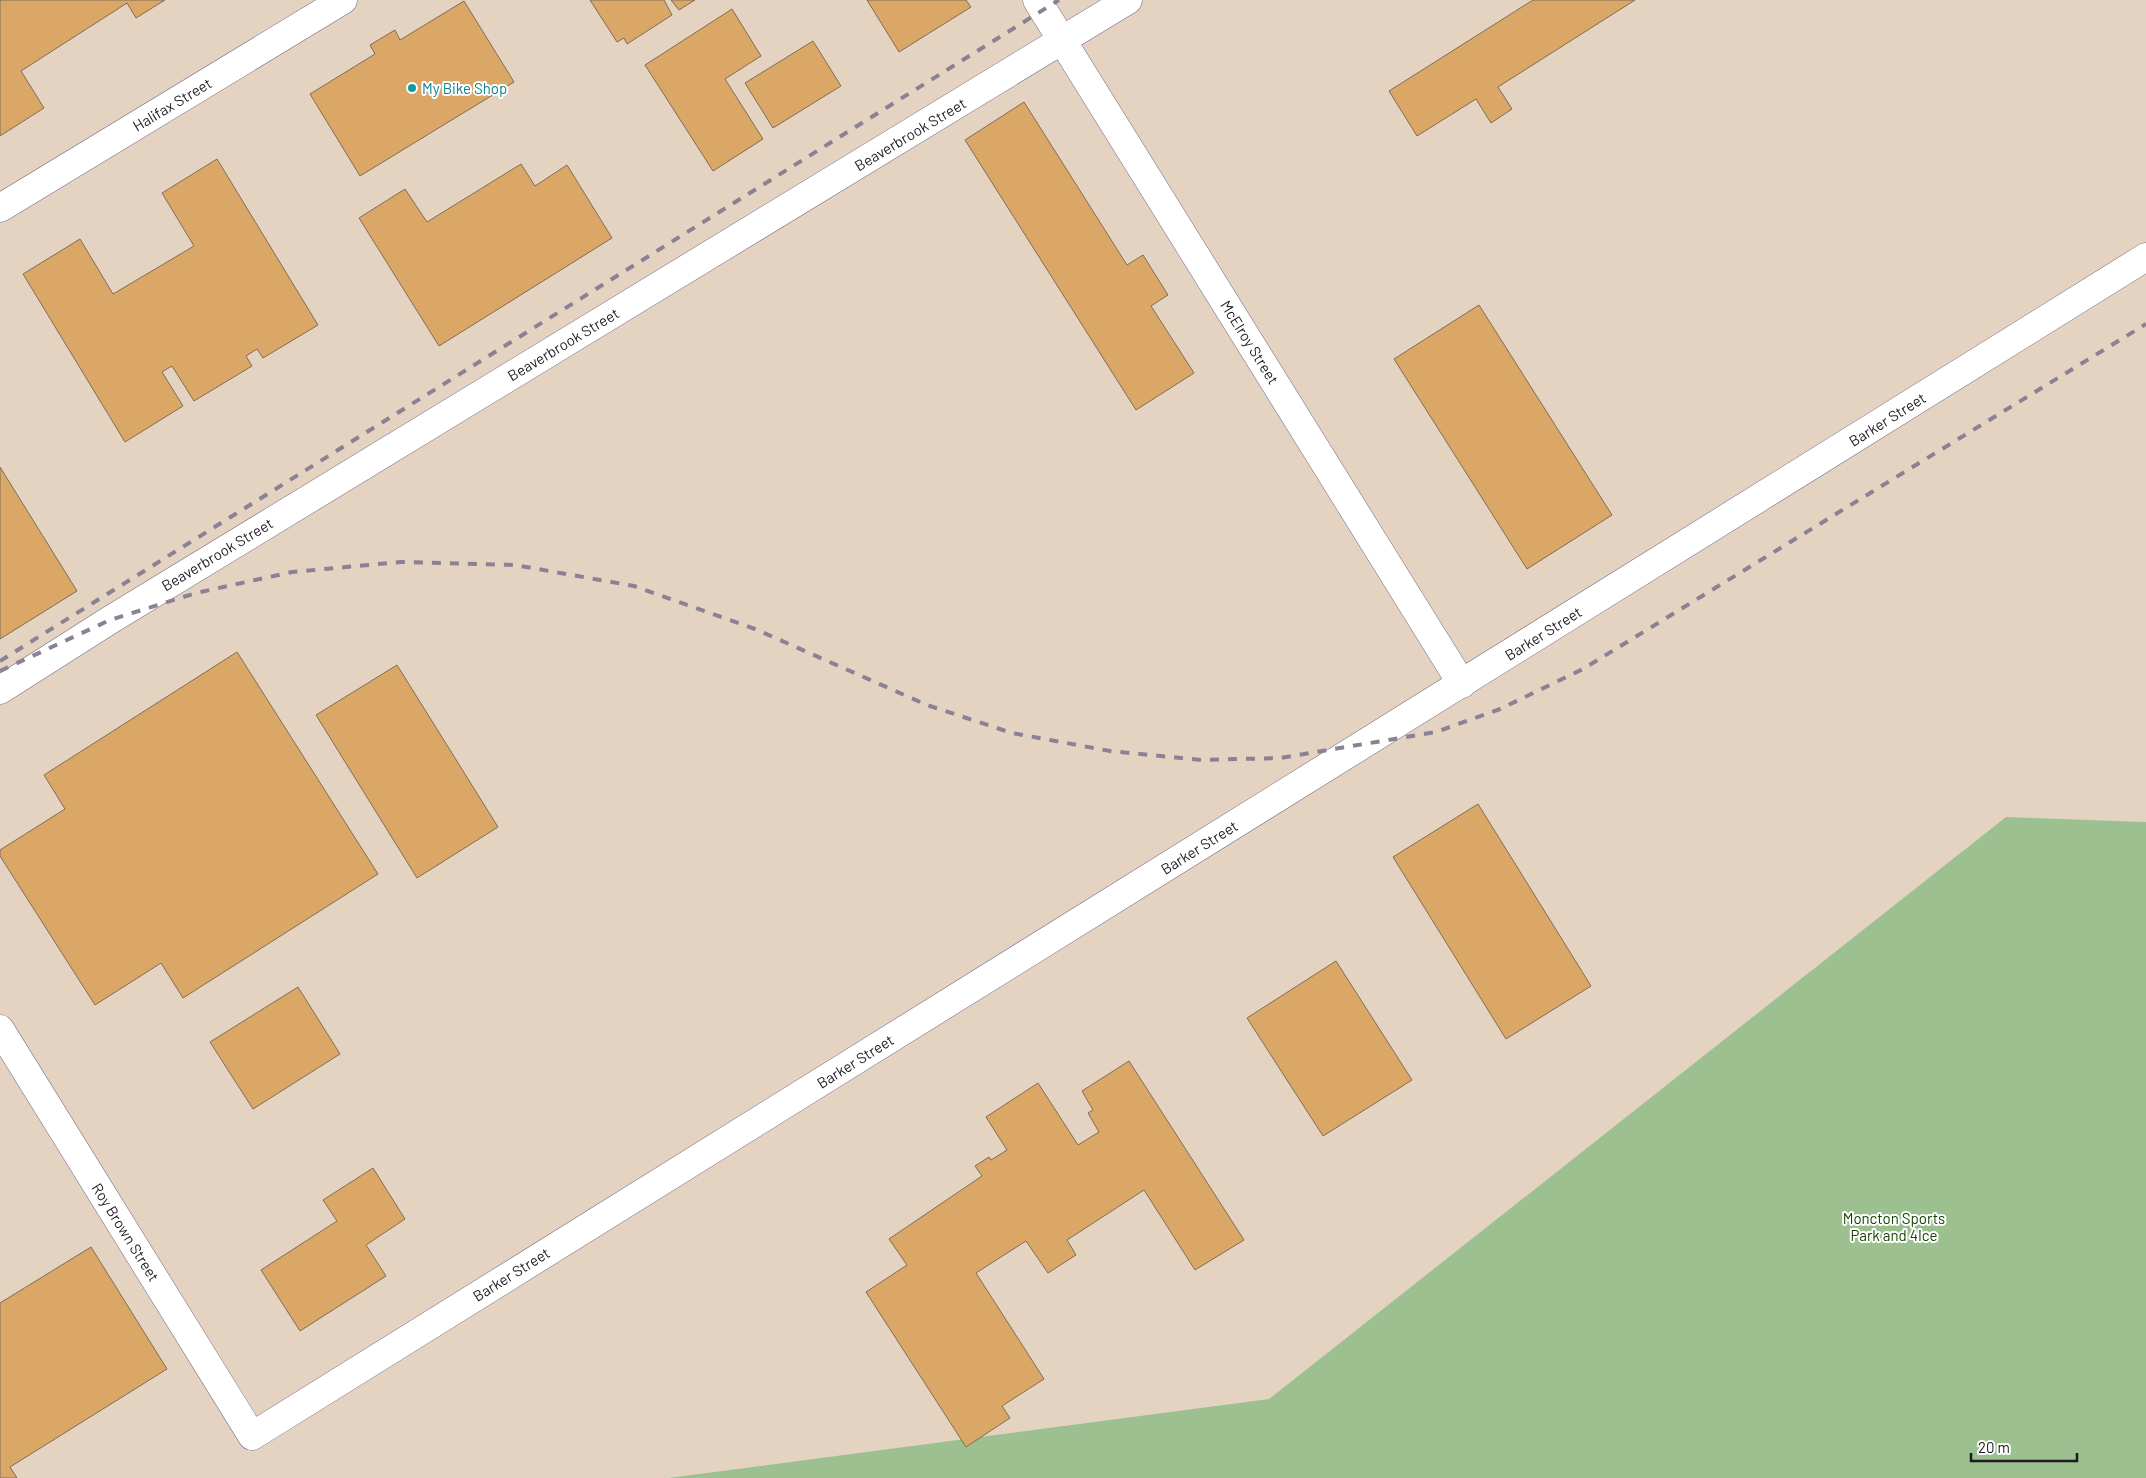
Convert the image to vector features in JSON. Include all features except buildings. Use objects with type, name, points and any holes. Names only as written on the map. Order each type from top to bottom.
[{"type":"street","name":"Halifax Street","points":[[0,208],[343,0]]},
{"type":"street","name":"McElroy Street","points":[[1037,0],[1462,684]]},
{"type":"street","name":"Beaverbrook Street","points":[[0,690],[118,615],[1128,0]]},
{"type":"street","name":"Barker Street","points":[[252,1436],[2146,257]]},
{"type":"street","name":"Roy Brown Street","points":[[0,1029],[252,1436]]},
{"type":"shaded area","points":[[0,0],[2146,0],[2146,822],[2006,817],[1269,1399],[668,1478],[0,1478]]},
{"type":"green space","name":"Moncton Sports Park and 4Ice","points":[[2006,817],[2146,822],[2146,1478],[668,1478],[1269,1399]]},
{"type":"railway","points":[[0,661],[1059,0]]},
{"type":"railway","points":[[0,671],[110,620],[196,593],[292,572],[401,562],[515,565],[634,586],[755,629],[927,705],[1012,733],[1110,751],[1201,760],[1280,758],[1436,732],[1500,709],[1583,669],[2146,324]]},
{"type":"place","name":"My Bike Shop","points":[[412,88]]}]
